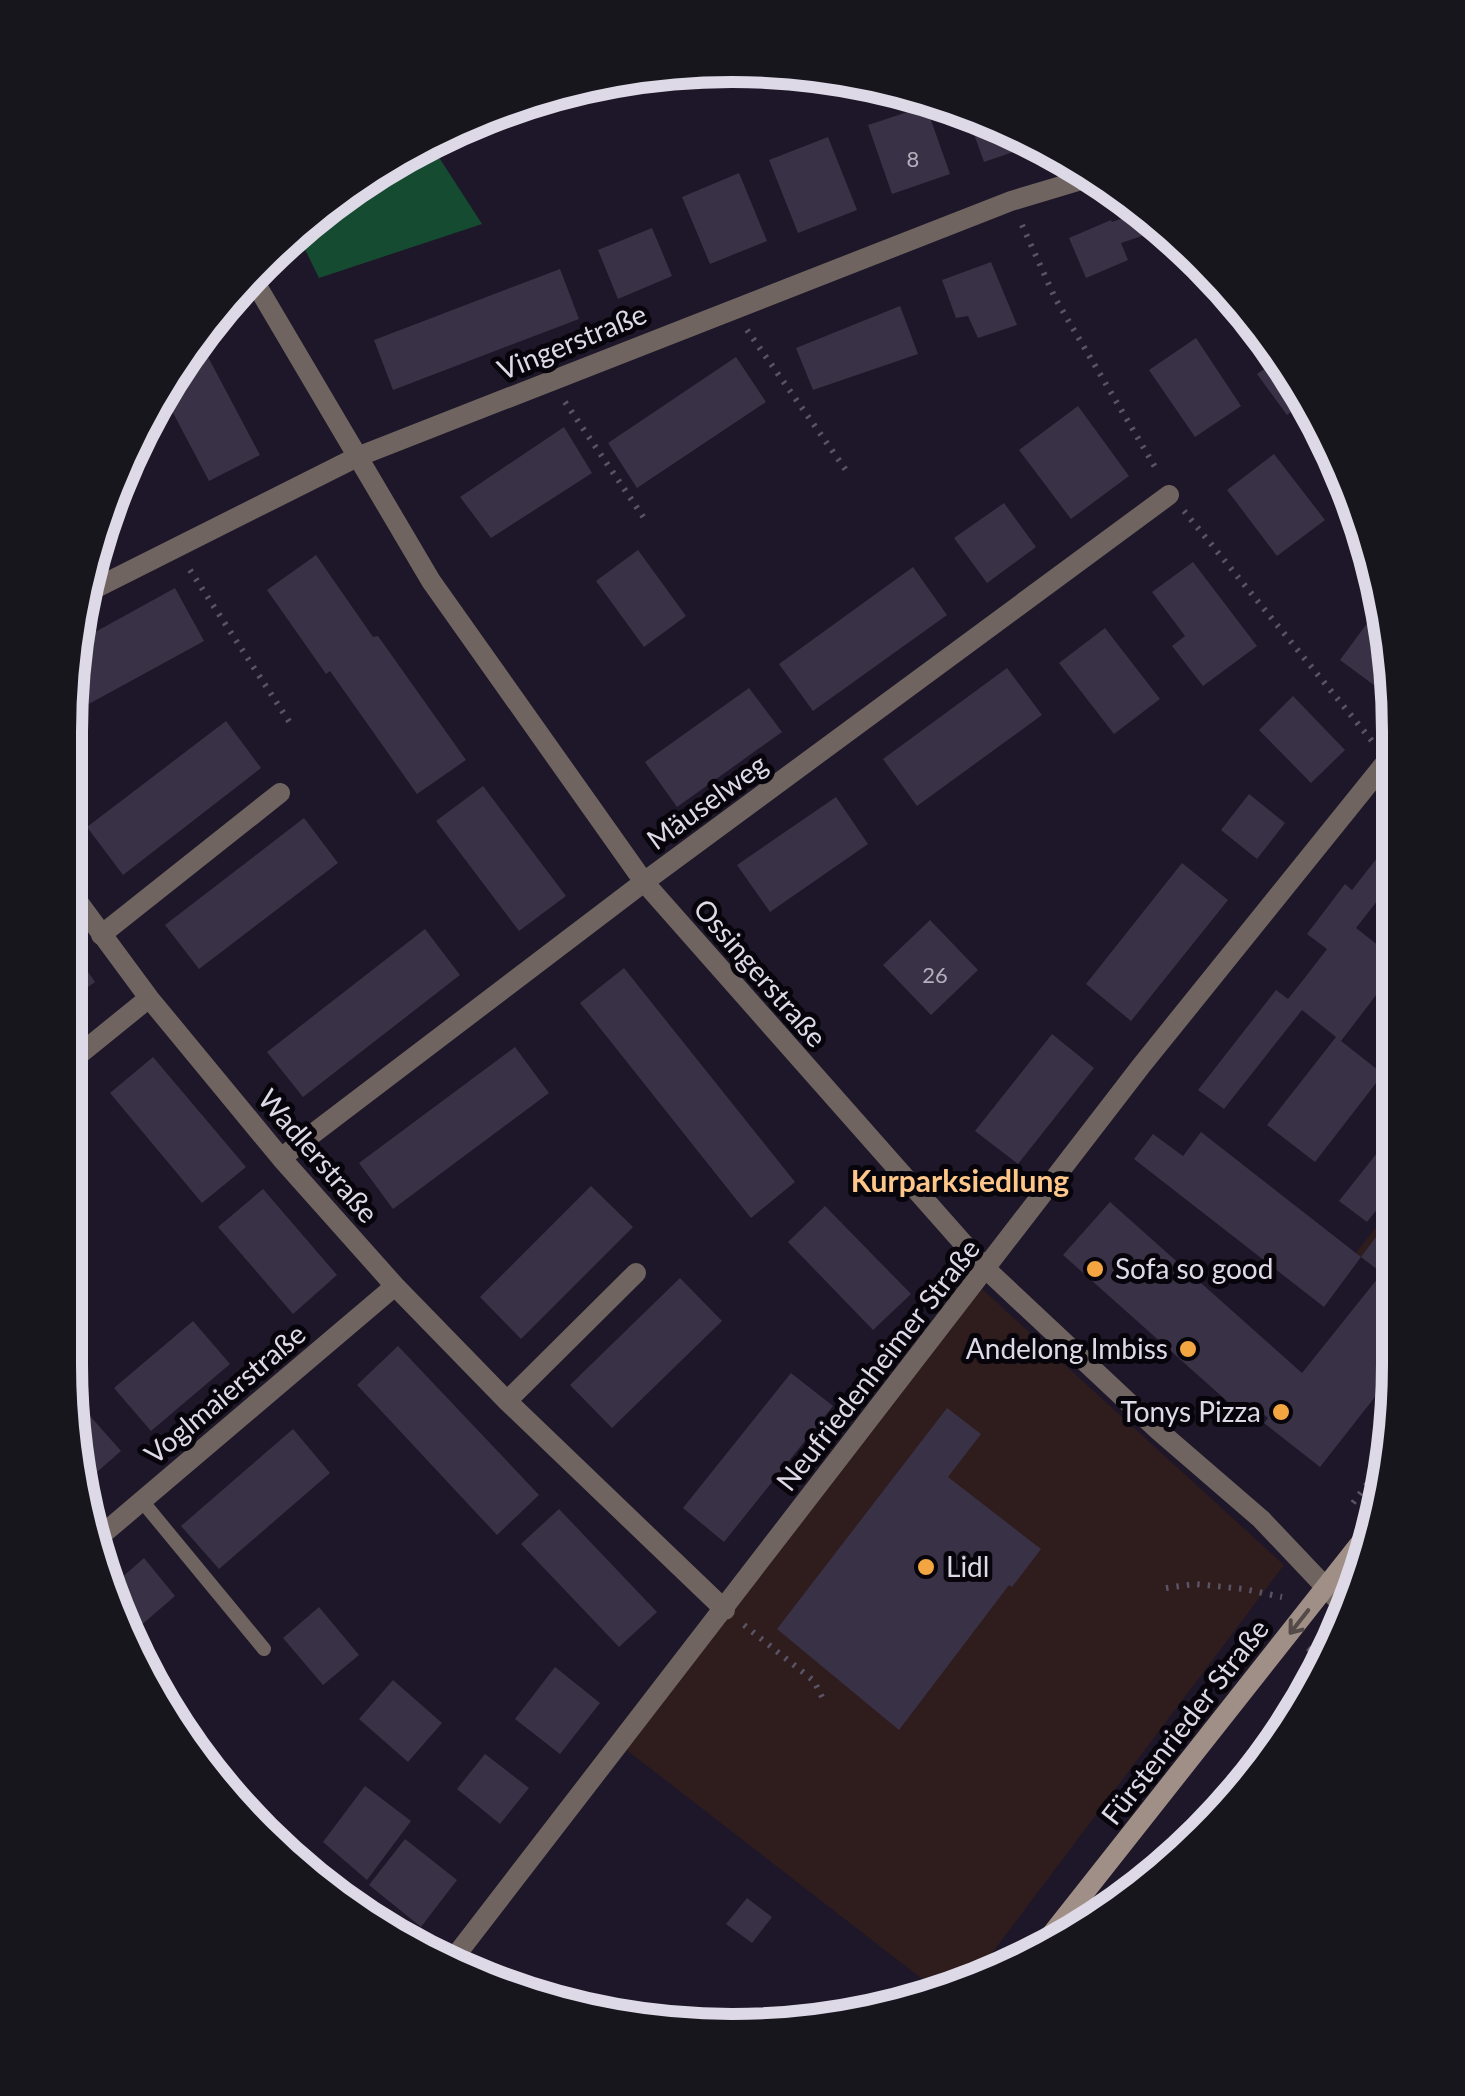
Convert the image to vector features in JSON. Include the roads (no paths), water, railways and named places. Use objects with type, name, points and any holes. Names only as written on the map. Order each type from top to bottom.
[{"type":"main road","name":"Fürstenrieder Straße","points":[[1058,1926],[1354,1551]]},
{"type":"street","name":"Vingerstraße","points":[[100,586],[357,458],[732,308],[1011,201],[1076,181]]},
{"type":"street","name":"Ossingerstraße","points":[[258,289],[432,580],[644,882],[986,1270],[1261,1520],[1338,1600]]},
{"type":"street","name":"Mäuselweg","points":[[281,1158],[644,882],[1169,496]]},
{"type":"street","name":"Neufriedenheimer Straße","points":[[458,1952],[1141,1066],[1382,768]]},
{"type":"street","points":[[100,935],[280,792]]},
{"type":"street","name":"Wadlerstraße","points":[[82,908],[149,998],[281,1158],[395,1286],[507,1401],[725,1610]]},
{"type":"street","points":[[82,1052],[149,998]]},
{"type":"street","points":[[507,1401],[636,1273]]},
{"type":"street","name":"Voglmaierstraße","points":[[105,1532],[395,1286]]},
{"type":"lane","points":[[142,1500],[264,1649]]},
{"type":"place","name":"Sofa so good","points":[[1095,1269]]},
{"type":"place","name":"Andelong Imbiss","points":[[1188,1349]]},
{"type":"place","name":"Tonys Pizza","points":[[1281,1412]]},
{"type":"place","name":"Lidl","points":[[926,1567]]},
{"type":"district","name":"Kurparksiedlung","points":[[960,1182]]}]
